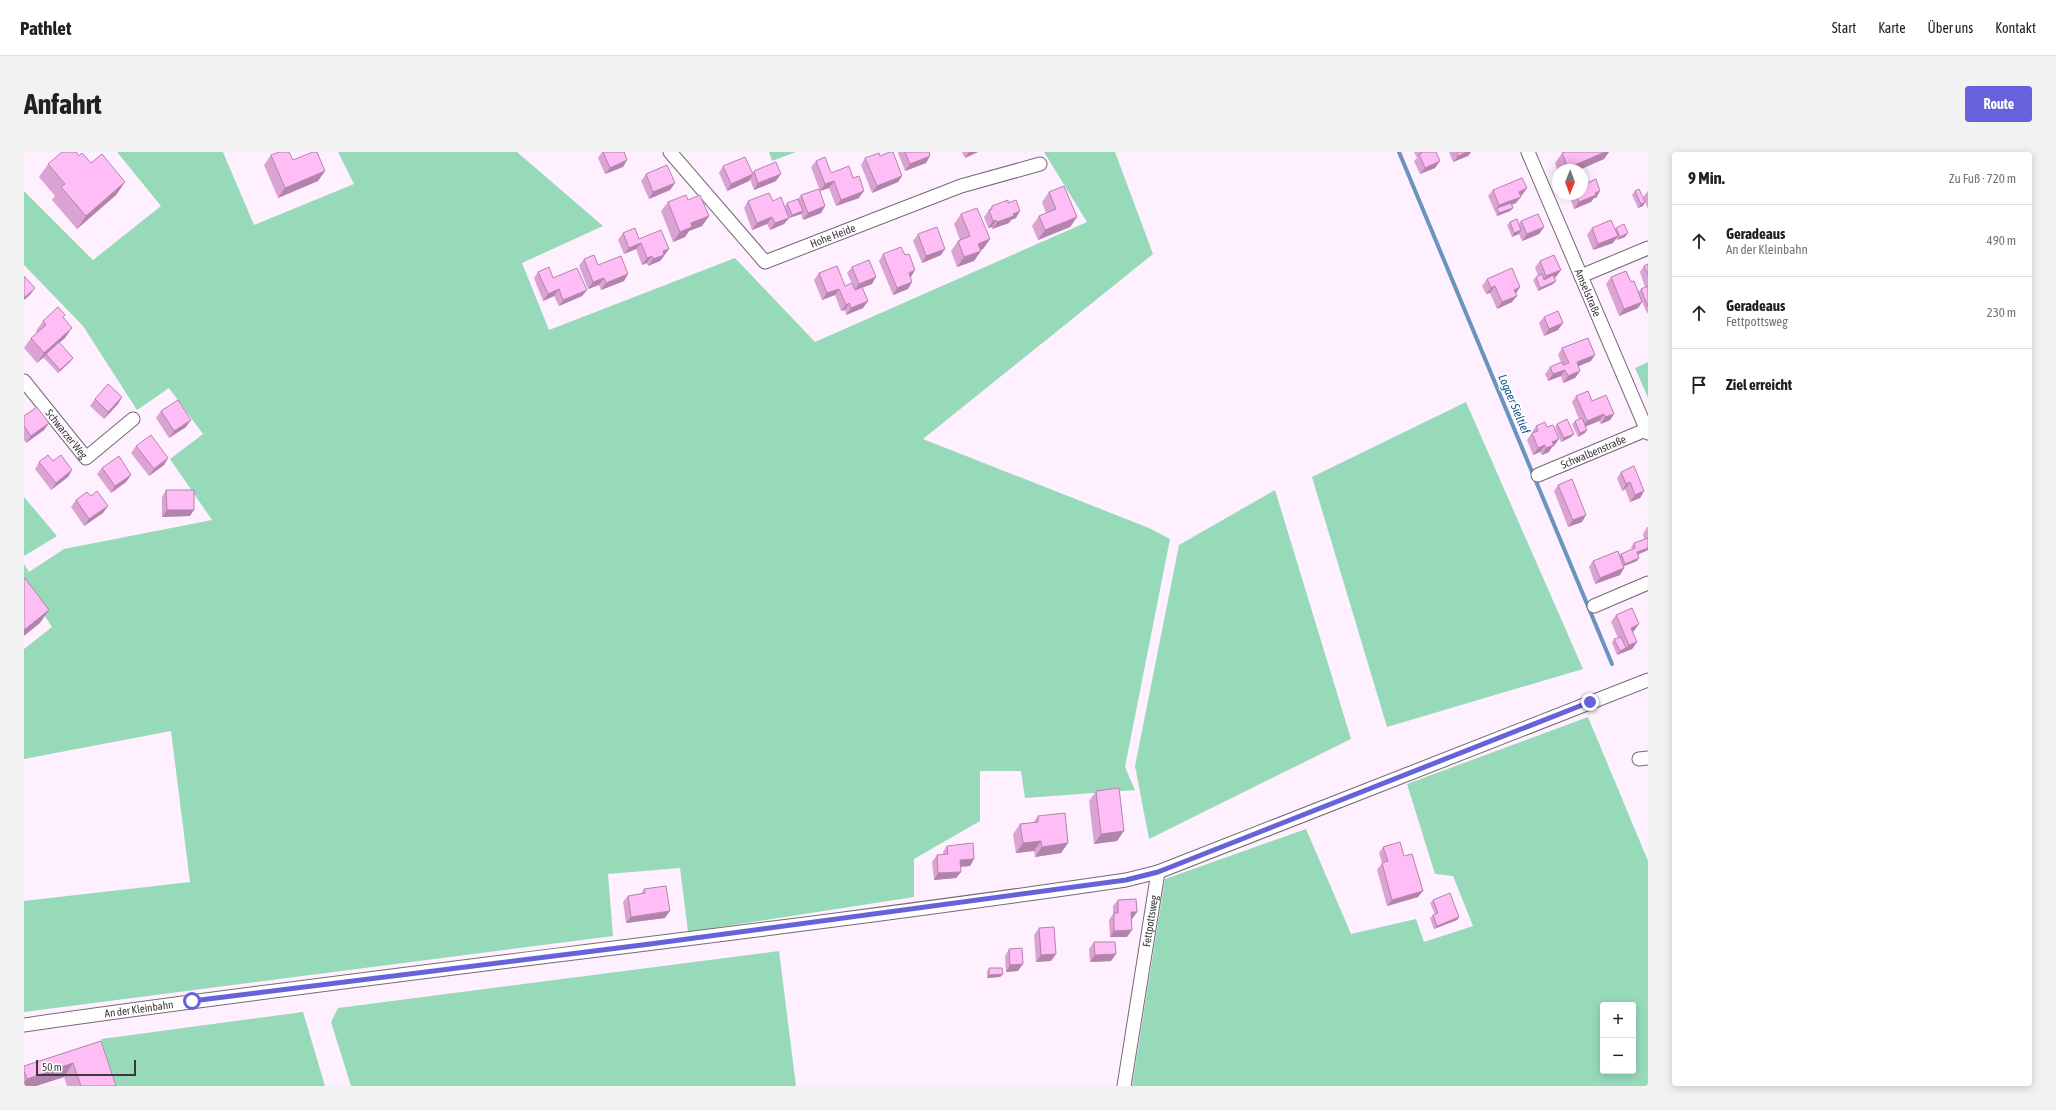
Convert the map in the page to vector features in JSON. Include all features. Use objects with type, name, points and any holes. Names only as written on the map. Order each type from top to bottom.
[{"type":"street","name":"Hohe Heide","points":[[670,152],[765,262],[961,186],[1040,164]]},
{"type":"street","name":"Amselstraße","points":[[1528,152],[1648,431]]},
{"type":"street","points":[[1581,276],[1648,248]]},
{"type":"street","name":"Schwarzer Weg","points":[[24,381],[86,458],[133,419]]},
{"type":"street","name":"Schwalbenstraße","points":[[1538,475],[1648,431]]},
{"type":"street","points":[[1594,606],[1648,583]]},
{"type":"street","points":[[1158,872],[1648,680]]},
{"type":"street","name":"An der Kleinbahn","points":[[24,1025],[192,1001],[650,944],[1039,892],[1126,880],[1158,872]]},
{"type":"street","name":"Fettpottsweg","points":[[1124,1086],[1158,872]]},
{"type":"green space","points":[[117,152],[223,152],[254,225],[354,184],[338,152],[517,152],[603,226],[522,263],[549,330],[735,258],[815,342],[1087,222],[1044,152],[1115,152],[1153,254],[923,439],[1149,528],[1170,539],[1125,767],[1135,790],[1025,798],[1021,771],[980,771],[980,821],[914,859],[914,897],[688,932],[680,868],[608,874],[613,936],[24,1012],[24,901],[190,882],[171,731],[24,759],[24,649],[52,627],[24,584],[24,564],[29,572],[64,549],[212,520],[170,459],[203,434],[169,388],[137,410],[83,326],[24,265],[24,191],[93,260],[161,206]]},
{"type":"green space","points":[[769,152],[796,152],[772,161]]},
{"type":"green space","points":[[1648,362],[1648,398],[1635,368]]},
{"type":"green space","points":[[1466,402],[1583,669],[1387,727],[1312,477]]},
{"type":"green space","points":[[1275,490],[1351,739],[1149,839],[1135,766],[1179,545]]},
{"type":"green space","points":[[24,497],[57,536],[24,556]]},
{"type":"green space","points":[[1588,717],[1648,861],[1648,1086],[1132,1086],[1165,879],[1306,829],[1351,934],[1416,919],[1424,942],[1473,926],[1453,876],[1435,874],[1407,784]]},
{"type":"green space","points":[[779,951],[796,1086],[351,1086],[331,1022],[338,1008]]},
{"type":"green space","points":[[303,1012],[325,1086],[116,1086],[101,1039]]},
{"type":"building","points":[[62,152],[76,152],[79,156],[82,153],[91,163],[102,154],[125,182],[86,216],[61,187],[65,184],[48,164]]},
{"type":"building","points":[[279,152],[289,152],[293,160],[313,152],[317,152],[325,171],[285,188],[271,155]]},
{"type":"building","points":[[603,152],[624,152],[627,160],[610,168]]},
{"type":"building","points":[[893,152],[902,176],[877,186],[865,158],[879,153],[880,156]]},
{"type":"building","points":[[905,152],[929,152],[930,156],[910,164]]},
{"type":"building","points":[[1421,152],[1436,152],[1440,161],[1425,168],[1419,154],[1422,153]]},
{"type":"building","points":[[1457,152],[1467,152],[1458,156]]},
{"type":"building","points":[[1605,152],[1577,164],[1566,164],[1562,153]]},
{"type":"building","points":[[745,157],[753,174],[731,184],[723,166]]},
{"type":"building","points":[[825,157],[831,173],[849,166],[853,178],[859,176],[864,191],[841,200],[834,181],[825,184],[816,161]]},
{"type":"building","points":[[776,162],[781,174],[758,183],[754,171]]},
{"type":"building","points":[[667,165],[675,183],[653,192],[646,174]]},
{"type":"building","points":[[1522,178],[1527,188],[1519,192],[1521,197],[1499,205],[1493,190]]},
{"type":"building","points":[[1596,179],[1600,191],[1595,193],[1596,195],[1588,198],[1588,182]]},
{"type":"building","points":[[1064,186],[1077,217],[1045,230],[1039,216],[1056,209],[1049,192]]},
{"type":"building","points":[[819,189],[825,206],[808,213],[801,195]]},
{"type":"building","points":[[1639,189],[1645,202],[1641,204],[1635,191]]},
{"type":"building","points":[[769,193],[773,201],[781,197],[789,218],[775,223],[772,217],[757,223],[748,201]]},
{"type":"building","points":[[686,195],[688,200],[700,195],[709,216],[691,223],[692,227],[680,232],[668,202]]},
{"type":"building","points":[[798,199],[803,211],[792,215],[787,203]]},
{"type":"building","points":[[1008,200],[1008,203],[1016,200],[1020,211],[1013,214],[1014,216],[997,222],[996,220],[993,221],[989,210],[992,209],[992,206]]},
{"type":"building","points":[[1511,203],[1513,208],[1499,213],[1497,208]]},
{"type":"building","points":[[977,208],[990,239],[978,244],[981,251],[964,257],[958,241],[970,236],[961,214]]},
{"type":"building","points":[[1538,214],[1544,227],[1527,234],[1521,221]]},
{"type":"building","points":[[1517,219],[1521,230],[1514,233],[1510,222]]},
{"type":"building","points":[[1611,220],[1618,236],[1598,244],[1592,228]]},
{"type":"building","points":[[1624,224],[1628,233],[1620,237],[1616,228]]},
{"type":"building","points":[[937,227],[945,249],[926,256],[918,234]]},
{"type":"building","points":[[635,228],[639,239],[661,230],[669,249],[663,251],[664,255],[653,259],[652,256],[647,258],[641,243],[629,248],[623,233]]},
{"type":"building","points":[[901,247],[905,255],[909,254],[915,270],[909,273],[912,282],[897,288],[883,254]]},
{"type":"building","points":[[594,255],[598,265],[621,256],[628,274],[606,283],[604,278],[593,282],[584,259]]},
{"type":"building","points":[[1554,255],[1561,270],[1546,276],[1540,261]]},
{"type":"building","points":[[869,260],[876,277],[859,284],[852,267]]},
{"type":"building","points":[[1648,264],[1648,275],[1644,266]]},
{"type":"building","points":[[837,266],[845,286],[852,283],[855,290],[862,287],[868,301],[851,308],[849,303],[846,305],[839,289],[827,293],[819,273]]},
{"type":"building","points":[[549,267],[553,278],[577,268],[587,290],[563,300],[559,289],[548,294],[538,272]]},
{"type":"building","points":[[1512,268],[1520,287],[1514,290],[1517,296],[1502,302],[1495,286],[1491,288],[1487,279]]},
{"type":"building","points":[[1626,271],[1631,282],[1634,281],[1642,302],[1624,309],[1611,277]]},
{"type":"building","points":[[1542,274],[1544,280],[1553,275],[1556,281],[1540,288],[1536,277]]},
{"type":"building","points":[[24,276],[35,288],[24,298]]},
{"type":"building","points":[[1648,286],[1648,307],[1641,289]]},
{"type":"building","points":[[58,307],[65,315],[63,317],[72,328],[44,353],[31,338],[46,325],[43,321]]},
{"type":"building","points":[[1558,311],[1563,323],[1549,329],[1544,317]]},
{"type":"building","points":[[1588,338],[1595,355],[1577,362],[1580,371],[1568,376],[1565,370],[1553,374],[1550,367],[1562,362],[1563,365],[1569,363],[1562,348]]},
{"type":"building","points":[[59,342],[73,358],[60,370],[46,354]]},
{"type":"building","points":[[108,384],[122,397],[108,412],[95,399]]},
{"type":"building","points":[[1588,391],[1592,401],[1606,395],[1614,414],[1605,417],[1604,414],[1587,421],[1576,396]]},
{"type":"building","points":[[178,400],[191,420],[174,431],[161,411]]},
{"type":"building","points":[[37,407],[49,423],[31,436],[24,426],[24,416]]},
{"type":"building","points":[[1582,418],[1587,430],[1580,433],[1575,421]]},
{"type":"building","points":[[1567,419],[1574,434],[1564,438],[1557,424]]},
{"type":"building","points":[[1545,422],[1547,427],[1553,425],[1559,439],[1552,442],[1554,445],[1546,448],[1545,445],[1538,448],[1532,433],[1538,431],[1536,426]]},
{"type":"building","points":[[151,435],[168,458],[154,469],[136,446]]},
{"type":"building","points":[[48,455],[53,461],[61,455],[72,470],[56,483],[39,462]]},
{"type":"building","points":[[119,456],[131,475],[115,486],[102,468]]},
{"type":"building","points":[[1634,466],[1644,491],[1635,495],[1630,482],[1626,484],[1621,472]]},
{"type":"building","points":[[1572,479],[1586,515],[1573,520],[1558,485]]},
{"type":"building","points":[[166,490],[194,490],[194,510],[167,510]]},
{"type":"building","points":[[97,491],[108,506],[89,519],[76,500],[87,492],[91,496]]},
{"type":"building","points":[[1648,538],[1648,548],[1637,552],[1639,558],[1625,564],[1621,554],[1635,548],[1634,543]]},
{"type":"building","points":[[1618,551],[1624,568],[1600,578],[1593,561]]},
{"type":"building","points":[[24,578],[49,610],[24,630]]},
{"type":"building","points":[[1632,608],[1639,624],[1631,628],[1637,642],[1629,645],[1616,615]]},
{"type":"building","points":[[1621,637],[1626,648],[1620,651],[1614,639]]},
{"type":"building","points":[[1119,788],[1124,831],[1101,834],[1096,791]]},
{"type":"building","points":[[1065,813],[1068,843],[1042,847],[1041,841],[1023,843],[1020,824],[1038,822],[1038,816]]},
{"type":"building","points":[[1400,842],[1404,856],[1412,854],[1423,891],[1392,900],[1382,863],[1388,861],[1383,847]]},
{"type":"building","points":[[973,843],[974,859],[960,860],[961,872],[938,873],[937,855],[948,854],[947,846]]},
{"type":"building","points":[[666,886],[670,911],[631,917],[628,896],[645,893],[644,889]]},
{"type":"building","points":[[1450,893],[1459,917],[1437,926],[1433,915],[1438,913],[1433,900]]},
{"type":"building","points":[[1136,899],[1137,912],[1131,912],[1132,930],[1114,931],[1114,913],[1118,913],[1118,900]]},
{"type":"building","points":[[1054,927],[1056,954],[1041,955],[1039,928]]},
{"type":"building","points":[[1094,942],[1115,942],[1116,954],[1095,955]]},
{"type":"building","points":[[1022,948],[1023,964],[1010,965],[1009,949]]},
{"type":"building","points":[[989,968],[1002,968],[1003,974],[989,975]]},
{"type":"building","points":[[101,1041],[116,1086],[81,1086],[73,1063],[27,1079],[24,1066]]},
{"type":"waterway","name":"Logaer Sieltief","points":[[1399,152],[1612,664]]},
{"type":"route","points":[[192,1001],[650,944],[1126,880],[1158,872],[1590,702]]}]
